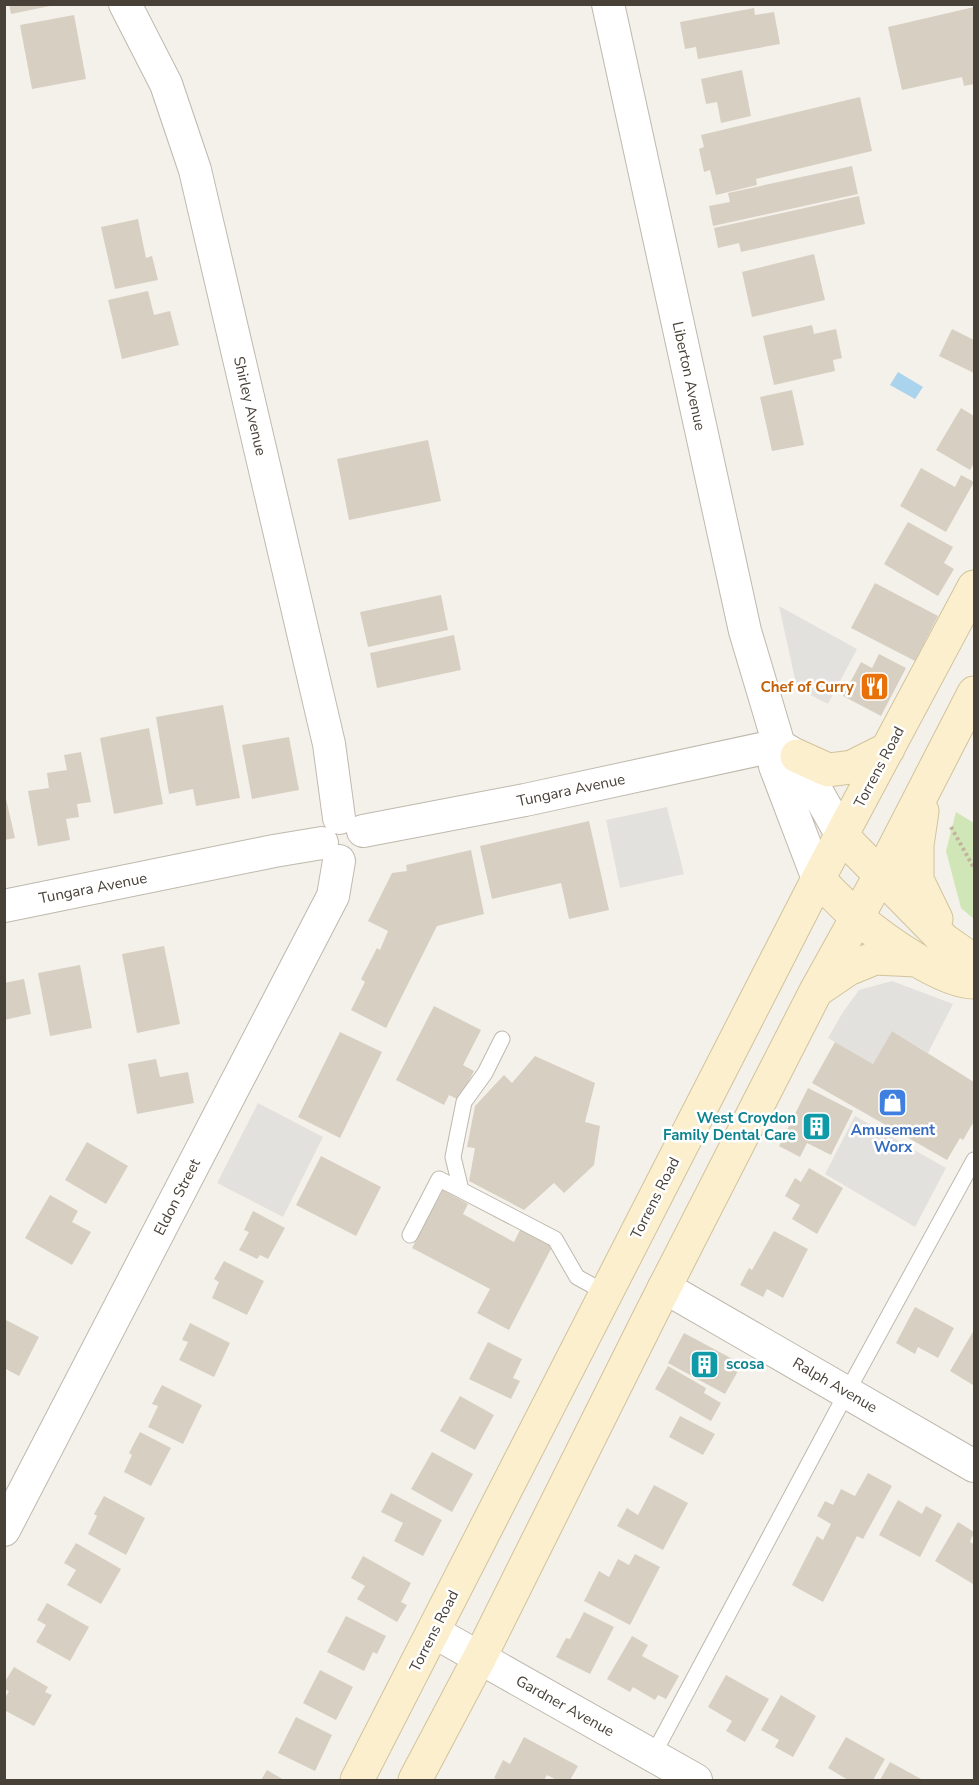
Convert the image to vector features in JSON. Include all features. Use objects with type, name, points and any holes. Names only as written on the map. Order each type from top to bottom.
[{"type":"main road","name":"Torrens Road","points":[[357,1780],[435,1632],[818,879],[975,587]]},
{"type":"main road","points":[[415,1780],[480,1657],[664,1287],[816,991],[858,918],[975,693]]},
{"type":"main road","points":[[788,751],[828,770],[852,767],[888,749]]},
{"type":"main road","points":[[926,785],[917,845],[917,880],[944,940]]},
{"type":"main road","points":[[842,836],[944,940],[975,961]]},
{"type":"main road","points":[[818,879],[858,918],[916,960],[963,982],[975,982]]},
{"type":"main road","points":[[816,991],[848,969],[875,958],[916,960]]},
{"type":"street","name":"Shirley Avenue","points":[[125,4],[166,84],[195,171],[329,744],[341,838]]},
{"type":"street","name":"Liberton Avenue","points":[[608,4],[745,631],[788,751],[842,836]]},
{"type":"street","name":"Tungara Avenue","points":[[4,906],[525,800],[788,751]]},
{"type":"street","name":"Liberton Avenue","points":[[788,751],[775,766],[818,879]]},
{"type":"street","name":"Eldon Street","points":[[4,1530],[333,896],[341,838]]},
{"type":"street","name":"Ralph Avenue","points":[[664,1287],[975,1466]]},
{"type":"street","name":"Gardner Avenue","points":[[435,1632],[696,1780]]},
{"type":"lane","points":[[461,1190],[453,1157],[464,1102],[485,1073],[502,1038]]},
{"type":"lane","points":[[653,1755],[847,1392],[975,1160]]},
{"type":"lane","points":[[410,1235],[439,1179],[555,1239],[577,1277],[606,1293]]},
{"type":"path","points":[[949,823],[975,868]]},
{"type":"green space","points":[[956,812],[974,823],[974,919],[961,908],[946,851]]},
{"type":"shaded area","points":[[779,606],[857,649],[828,704],[797,688]]},
{"type":"shaded area","points":[[667,807],[684,874],[620,888],[606,820]]},
{"type":"shaded area","points":[[892,981],[953,1004],[928,1053],[892,1031],[873,1064],[828,1038],[859,990]]},
{"type":"shaded area","points":[[258,1103],[323,1137],[283,1217],[217,1183]]},
{"type":"shaded area","points":[[855,1116],[946,1168],[915,1227],[825,1174]]},
{"type":"water","points":[[898,372],[923,387],[915,399],[890,385]]},
{"type":"building","points":[[9,4],[50,4],[50,6],[11,14]]},
{"type":"building","points":[[974,7],[974,84],[964,86],[962,77],[902,90],[888,27]]},
{"type":"building","points":[[754,8],[755,15],[774,12],[780,44],[698,59],[696,47],[685,49],[680,22]]},
{"type":"building","points":[[74,15],[86,79],[32,89],[20,25]]},
{"type":"building","points":[[742,70],[751,116],[721,123],[717,102],[706,104],[701,79]]},
{"type":"building","points":[[860,97],[872,151],[756,179],[757,185],[716,195],[710,170],[704,172],[699,149],[704,147],[701,135]]},
{"type":"building","points":[[852,166],[858,194],[713,226],[709,206],[730,202],[728,193]]},
{"type":"building","points":[[859,196],[865,224],[741,252],[739,243],[718,248],[714,228]]},
{"type":"building","points":[[138,219],[146,258],[152,256],[158,280],[115,289],[101,227]]},
{"type":"building","points":[[814,254],[825,300],[752,317],[742,272]]},
{"type":"building","points":[[148,291],[154,315],[170,311],[179,345],[122,359],[108,300]]},
{"type":"building","points":[[812,325],[814,334],[836,329],[842,358],[833,360],[835,371],[774,385],[763,336]]},
{"type":"building","points":[[952,329],[974,340],[974,373],[939,356]]},
{"type":"building","points":[[792,390],[804,445],[772,451],[760,397]]},
{"type":"building","points":[[961,408],[974,416],[974,463],[970,470],[936,450]]},
{"type":"building","points":[[428,440],[441,501],[349,520],[337,459]]},
{"type":"building","points":[[921,468],[955,487],[961,475],[974,482],[946,532],[900,506]]},
{"type":"building","points":[[908,522],[953,547],[944,563],[954,569],[938,596],[884,564]]},
{"type":"building","points":[[875,583],[938,616],[915,661],[851,628]]},
{"type":"building","points":[[441,595],[448,630],[368,647],[360,612]]},
{"type":"building","points":[[454,635],[461,670],[377,688],[370,653]]},
{"type":"building","points":[[879,654],[906,668],[881,716],[843,696],[861,662],[872,668]]},
{"type":"building","points":[[223,705],[240,798],[196,806],[193,789],[169,794],[156,717]]},
{"type":"building","points":[[149,728],[163,804],[114,814],[100,738]]},
{"type":"building","points":[[289,737],[299,790],[252,799],[242,745]]},
{"type":"building","points":[[81,752],[91,802],[77,804],[79,817],[66,819],[70,840],[38,846],[28,791],[49,788],[47,773],[67,770],[64,755]]},
{"type":"building","points":[[4,790],[15,838],[4,840]]},
{"type":"building","points":[[589,821],[609,910],[569,919],[561,883],[492,899],[480,846]]},
{"type":"building","points":[[471,850],[484,914],[437,926],[386,1028],[351,1010],[365,982],[361,979],[377,948],[380,950],[388,931],[368,921],[392,873],[407,871],[406,865]]},
{"type":"building","points":[[164,946],[180,1024],[137,1033],[122,954]]},
{"type":"building","points":[[80,965],[92,1028],[50,1036],[38,973]]},
{"type":"building","points":[[24,979],[31,1014],[4,1020],[4,983]]},
{"type":"building","points":[[434,1006],[481,1030],[463,1065],[474,1071],[459,1100],[449,1095],[444,1105],[396,1080]]},
{"type":"building","name":"Amusement Worx","points":[[892,1031],[974,1082],[974,1124],[963,1140],[960,1138],[947,1160],[812,1083],[835,1042],[873,1064]]},
{"type":"building","points":[[340,1032],[382,1052],[340,1138],[298,1117]]},
{"type":"building","points":[[535,1056],[595,1083],[585,1122],[600,1126],[594,1165],[564,1193],[554,1183],[524,1210],[469,1181],[475,1148],[467,1147],[475,1106],[504,1075],[512,1083]]},
{"type":"building","points":[[156,1059],[160,1077],[188,1072],[194,1103],[137,1114],[128,1064]]},
{"type":"building","name":"West Croydon Family Dental Care","points":[[808,1088],[853,1111],[831,1155],[807,1143],[800,1157],[779,1146]]},
{"type":"building","points":[[87,1142],[128,1166],[106,1204],[65,1180]]},
{"type":"building","points":[[321,1156],[381,1187],[356,1236],[296,1205]]},
{"type":"building","points":[[809,1168],[843,1188],[817,1234],[792,1219],[800,1205],[785,1196],[795,1178],[801,1182]]},
{"type":"building","points":[[443,1190],[468,1204],[463,1214],[514,1242],[521,1228],[553,1245],[509,1330],[477,1313],[490,1289],[412,1248]]},
{"type":"building","points":[[50,1195],[78,1211],[72,1222],[91,1232],[72,1265],[25,1238]]},
{"type":"building","points":[[253,1211],[285,1228],[268,1259],[260,1255],[257,1259],[239,1250],[249,1232],[244,1230]]},
{"type":"building","points":[[774,1231],[808,1249],[783,1298],[767,1289],[763,1297],[740,1285],[749,1268],[752,1270]]},
{"type":"building","points":[[224,1261],[264,1281],[247,1315],[212,1298],[219,1282],[214,1279]]},
{"type":"building","points":[[915,1307],[954,1328],[938,1358],[918,1347],[915,1354],[896,1343]]},
{"type":"building","points":[[4,1319],[39,1337],[19,1376],[4,1368]]},
{"type":"building","points":[[190,1323],[230,1343],[214,1377],[179,1360],[188,1342],[182,1340]]},
{"type":"building","points":[[974,1330],[974,1383],[973,1385],[950,1371]]},
{"type":"building","name":"scosa","points":[[684,1333],[742,1364],[725,1394],[668,1363]]},
{"type":"building","points":[[488,1342],[522,1359],[513,1378],[520,1381],[511,1399],[469,1379]]},
{"type":"building","points":[[668,1366],[706,1388],[704,1393],[721,1403],[711,1421],[655,1389]]},
{"type":"building","points":[[162,1385],[202,1405],[183,1444],[148,1427],[158,1406],[152,1404]]},
{"type":"building","points":[[460,1396],[494,1415],[475,1450],[440,1431]]},
{"type":"building","points":[[680,1416],[715,1434],[703,1455],[669,1437]]},
{"type":"building","points":[[140,1432],[171,1448],[151,1486],[124,1472],[132,1455],[129,1453]]},
{"type":"building","points":[[432,1452],[473,1474],[452,1512],[411,1489]]},
{"type":"building","points":[[868,1473],[892,1486],[863,1539],[857,1536],[823,1602],[792,1585],[817,1536],[823,1540],[831,1524],[817,1516],[825,1501],[833,1505],[841,1489],[855,1496]]},
{"type":"building","points":[[654,1485],[688,1503],[663,1550],[617,1526],[627,1508],[638,1515]]},
{"type":"building","points":[[391,1493],[442,1520],[423,1556],[394,1541],[403,1523],[381,1512]]},
{"type":"building","points":[[104,1496],[145,1518],[126,1555],[88,1534],[97,1516],[94,1514]]},
{"type":"building","points":[[898,1500],[922,1514],[926,1506],[942,1515],[920,1557],[879,1535]]},
{"type":"building","points":[[958,1522],[974,1532],[970,1542],[974,1544],[973,1584],[935,1561]]},
{"type":"building","points":[[76,1543],[121,1569],[101,1604],[67,1585],[76,1570],[64,1563]]},
{"type":"building","points":[[635,1554],[660,1567],[630,1625],[584,1601],[599,1571],[609,1577],[618,1559],[629,1565]]},
{"type":"building","points":[[363,1556],[411,1583],[401,1602],[407,1605],[397,1622],[357,1599],[365,1586],[351,1578]]},
{"type":"building","points":[[47,1603],[89,1627],[70,1661],[36,1642],[46,1625],[37,1620]]},
{"type":"building","points":[[584,1612],[614,1627],[590,1674],[556,1657],[566,1638],[570,1639]]},
{"type":"building","points":[[346,1616],[386,1636],[377,1654],[373,1652],[364,1671],[327,1652]]},
{"type":"building","points":[[632,1636],[648,1645],[642,1656],[679,1676],[666,1699],[658,1695],[655,1700],[633,1687],[630,1692],[607,1679]]},
{"type":"building","points":[[14,1667],[48,1687],[45,1692],[52,1695],[34,1726],[4,1710],[4,1700],[9,1691],[4,1689],[4,1683]]},
{"type":"building","points":[[320,1670],[353,1687],[336,1720],[303,1703]]},
{"type":"building","points":[[726,1675],[769,1699],[745,1742],[726,1731],[732,1721],[708,1707]]},
{"type":"building","points":[[781,1695],[816,1716],[793,1757],[775,1747],[779,1740],[761,1730]]},
{"type":"building","points":[[296,1717],[332,1735],[315,1771],[278,1753]]},
{"type":"building","points":[[524,1737],[578,1766],[570,1780],[557,1780],[547,1775],[544,1780],[494,1778],[503,1760],[510,1764]]},
{"type":"building","points":[[846,1737],[885,1759],[873,1780],[848,1780],[828,1768]]},
{"type":"building","points":[[890,1762],[923,1780],[880,1780]]},
{"type":"building","points":[[267,1770],[284,1780],[261,1780]]},
{"type":"place","name":"Chef of Curry","points":[[875,687]]},
{"type":"place","name":"Amusement Worx","points":[[893,1103]]},
{"type":"place","name":"West Croydon Family Dental Care","points":[[817,1127]]},
{"type":"place","name":"scosa","points":[[705,1364]]}]
